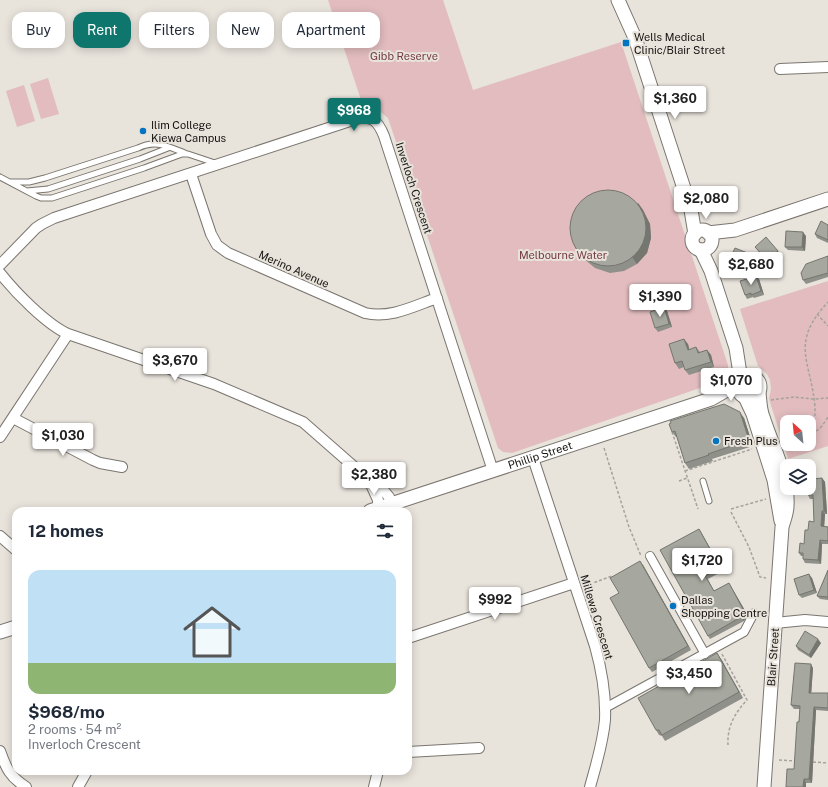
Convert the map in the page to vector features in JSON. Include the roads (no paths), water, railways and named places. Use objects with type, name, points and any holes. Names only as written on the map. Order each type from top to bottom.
[{"type":"street","name":"Blair Street","points":[[618,0],[635,38],[691,210],[705,239],[711,271],[736,348],[744,387],[774,480],[782,527],[764,787]]},
{"type":"street","name":"Blair Street","points":[[627,0],[635,38]]},
{"type":"street","points":[[780,69],[828,67]]},
{"type":"street","name":"Inverloch Crescent","points":[[0,264],[30,234],[42,224],[54,218],[356,119],[363,118],[373,120],[379,125],[384,136],[436,298],[494,470]]},
{"type":"street","name":"Merino Avenue","points":[[191,174],[211,234],[217,245],[228,253],[365,313],[373,315],[387,314],[436,298]]},
{"type":"street","points":[[705,239],[828,199]]},
{"type":"street","points":[[0,273],[8,283],[52,325],[68,334],[214,384],[303,422],[368,479],[380,486],[386,492],[392,504]]},
{"type":"street","points":[[0,437],[68,334]]},
{"type":"street","name":"Blair Street","points":[[744,387],[758,380],[760,383],[763,397],[762,416],[776,454],[786,489],[788,508],[782,527]]},
{"type":"street","name":"Phillip Street","points":[[383,507],[744,387],[752,398],[763,397]]},
{"type":"street","points":[[13,418],[93,460],[100,463],[122,467]]},
{"type":"street","name":"Millewa Crescent","points":[[533,458],[599,660],[603,678],[605,708],[603,734],[590,787]]},
{"type":"street","points":[[368,479],[378,500],[375,507]]},
{"type":"street","points":[[0,536],[12,546]]},
{"type":"street","points":[[650,556],[705,654]]},
{"type":"street","points":[[412,637],[575,586]]},
{"type":"street","points":[[605,708],[744,632],[754,613]]},
{"type":"street","points":[[776,618],[828,622]]},
{"type":"street","points":[[0,632],[12,628]]},
{"type":"street","points":[[412,752],[479,748]]},
{"type":"street","points":[[0,751],[10,774],[26,787]]},
{"type":"street","points":[[78,787],[85,775]]},
{"type":"street","points":[[374,787],[377,775]]},
{"type":"lane","points":[[10,182],[29,182],[45,178],[148,144],[159,144],[218,165]]},
{"type":"lane","points":[[26,191],[48,189],[169,148]]},
{"type":"lane","points":[[0,177],[41,198],[56,197],[182,154],[188,154]]},
{"type":"lane","points":[[703,481],[709,501]]},
{"type":"place","name":"Wells Medical Clinic/Blair Street","points":[[626,43]]},
{"type":"place","name":"Ilim College Kiewa Campus","points":[[143,131]]},
{"type":"place","name":"Fresh Plus","points":[[716,441]]},
{"type":"place","name":"Dallas Shopping Centre","points":[[673,606]]},
{"type":"park label","name":"Gibb Reserve","points":[[404,56]]},
{"type":"park label","name":"Melbourne Water","points":[[563,255]]}]
